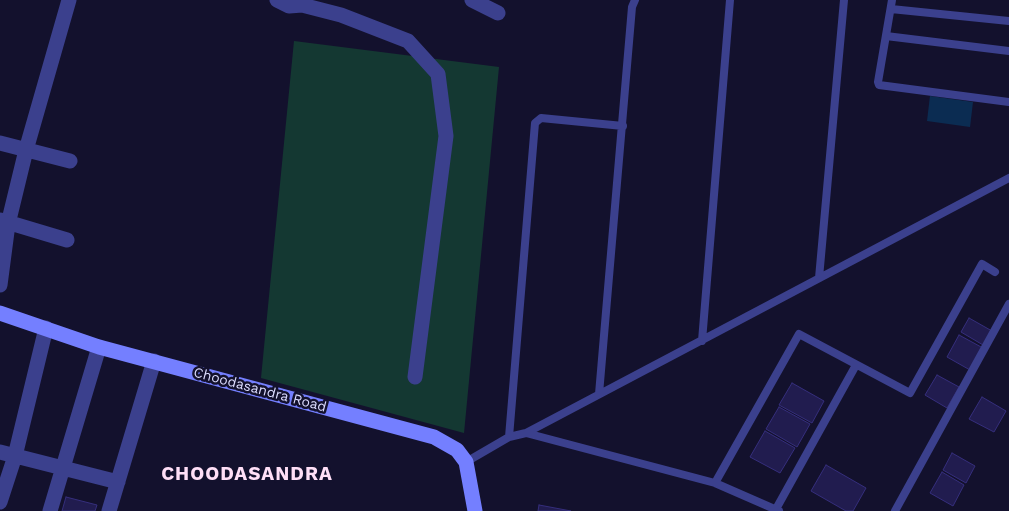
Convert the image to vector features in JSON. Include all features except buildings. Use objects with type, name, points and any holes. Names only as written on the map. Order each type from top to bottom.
[{"type":"street","points":[[0,284],[4,222],[68,0]]},
{"type":"street","points":[[277,0],[290,6],[303,2],[408,41],[438,74],[446,136],[416,377]]},
{"type":"street","points":[[472,0],[498,13]]},
{"type":"street","points":[[0,142],[70,161]]},
{"type":"street","points":[[4,222],[67,240]]},
{"type":"street","name":"Choodasandra Road","points":[[0,313],[99,347],[434,437],[457,450],[466,462]]},
{"type":"street","points":[[0,502],[15,456],[46,328]]},
{"type":"street","points":[[50,511],[99,347]]},
{"type":"street","points":[[109,511],[154,361]]},
{"type":"street","points":[[0,452],[118,482]]},
{"type":"street","points":[[466,462],[475,511]]},
{"type":"lane","points":[[599,394],[632,7],[635,0]]},
{"type":"lane","points":[[702,341],[730,0]]},
{"type":"lane","points":[[819,278],[844,0]]},
{"type":"lane","points":[[892,0],[879,85],[1009,102]]},
{"type":"lane","points":[[891,9],[1009,21]]},
{"type":"lane","points":[[886,36],[1009,50]]},
{"type":"lane","points":[[509,437],[535,123],[541,118],[623,126]]},
{"type":"lane","points":[[466,462],[509,437],[526,433],[1009,178]]},
{"type":"lane","points":[[715,483],[799,334],[910,393],[982,264],[995,272]]},
{"type":"lane","points":[[895,511],[1009,304]]},
{"type":"lane","points":[[526,433],[715,483],[778,510],[856,365]]},
{"type":"green space","points":[[294,41],[499,67],[464,433],[261,378]]},
{"type":"water","points":[[930,96],[973,102],[970,127],[927,121]]},
{"type":"district","name":"CHOODASANDRA","points":[[247,474]]}]
